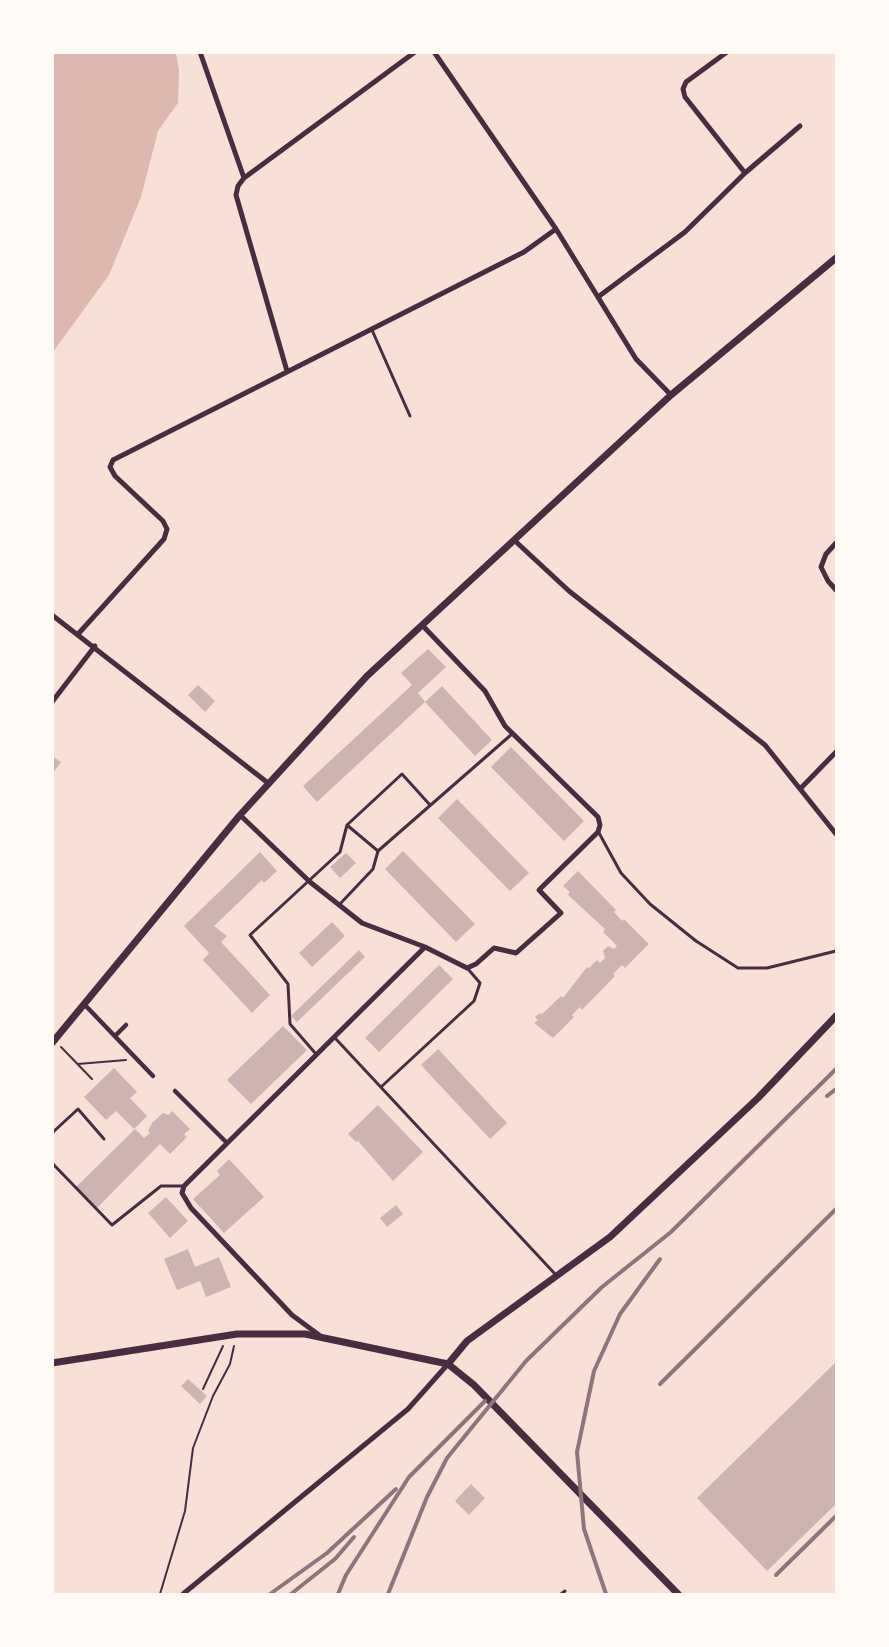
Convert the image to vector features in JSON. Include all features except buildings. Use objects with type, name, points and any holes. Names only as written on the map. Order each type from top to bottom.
[{"type":"street","points":[[200,52],[244,178]]},
{"type":"street","points":[[287,371],[236,195],[238,186],[244,178],[416,52]]},
{"type":"street","points":[[434,52],[556,230],[636,359],[671,395]]},
{"type":"street","points":[[727,52],[686,82],[683,89],[686,97],[745,174]]},
{"type":"street","points":[[598,297],[685,232],[745,174],[800,126]]},
{"type":"street","points":[[79,633],[164,539],[167,529],[163,521],[116,476],[110,467],[113,460],[524,252],[556,230]]},
{"type":"street","points":[[54,1042],[240,815],[368,676],[671,395],[837,258]]},
{"type":"street","points":[[514,540],[569,591],[765,745],[837,834]]},
{"type":"street","points":[[837,543],[826,554],[821,567],[828,581],[837,590]]},
{"type":"street","points":[[52,615],[79,633],[268,783]]},
{"type":"street","points":[[240,815],[310,882],[362,923],[425,946],[467,968],[476,964],[494,948],[516,953],[561,914],[539,890],[598,832],[600,825],[598,817],[505,726],[484,691],[422,625]]},
{"type":"street","points":[[52,702],[95,646]]},
{"type":"street","points":[[800,789],[837,752]]},
{"type":"street","points":[[319,1335],[292,1315],[191,1208],[182,1193],[184,1186],[425,946]]},
{"type":"street","points":[[84,1004],[153,1076]]},
{"type":"street","points":[[183,1594],[408,1409],[467,1341],[610,1237],[758,1098],[837,1016]]},
{"type":"street","points":[[115,1036],[126,1025]]},
{"type":"street","points":[[175,1091],[227,1143]]},
{"type":"street","points":[[52,1363],[237,1334],[319,1335],[448,1364],[474,1385],[678,1594]]},
{"type":"lane","points":[[371,328],[410,416]]},
{"type":"lane","points":[[338,906],[373,869],[378,851],[512,733]]},
{"type":"lane","points":[[317,1055],[290,1024],[288,984],[250,934],[310,882],[340,852],[347,825],[402,774],[430,806]]},
{"type":"lane","points":[[347,825],[378,851]]},
{"type":"lane","points":[[598,832],[621,873],[650,904],[696,941],[738,968],[767,968],[837,951]]},
{"type":"lane","points":[[381,1087],[474,1001],[480,983],[467,968]]},
{"type":"lane","points":[[335,1038],[556,1275]]},
{"type":"lane","points":[[52,1133],[78,1109],[104,1138]]},
{"type":"lane","points":[[52,1163],[112,1225],[161,1186],[184,1186]]},
{"type":"lane","points":[[561,1594],[565,1591]]},
{"type":"path","points":[[54,1042],[92,1078]]},
{"type":"path","points":[[78,1064],[137,1059]]},
{"type":"path","points":[[160,1594],[185,1510],[193,1448],[213,1396],[230,1364],[237,1334]]},
{"type":"path","points":[[203,1389],[228,1336]]},
{"type":"shaded area","points":[[53,52],[176,53],[179,71],[178,103],[158,131],[141,197],[109,275],[53,352]]},
{"type":"railway","points":[[388,1594],[427,1497],[447,1458],[526,1361],[602,1287],[671,1232],[836,1069]]},
{"type":"railway","points":[[827,1096],[836,1089]]},
{"type":"railway","points":[[660,1384],[836,1209]]},
{"type":"railway","points":[[606,1594],[584,1529],[577,1452],[594,1371],[620,1314],[660,1259]]},
{"type":"railway","points":[[338,1594],[346,1575],[409,1477],[485,1401]]},
{"type":"railway","points":[[270,1594],[327,1553],[396,1489]]},
{"type":"railway","points":[[776,1575],[836,1516]]},
{"type":"railway","points":[[291,1594],[335,1559],[354,1537]]}]
